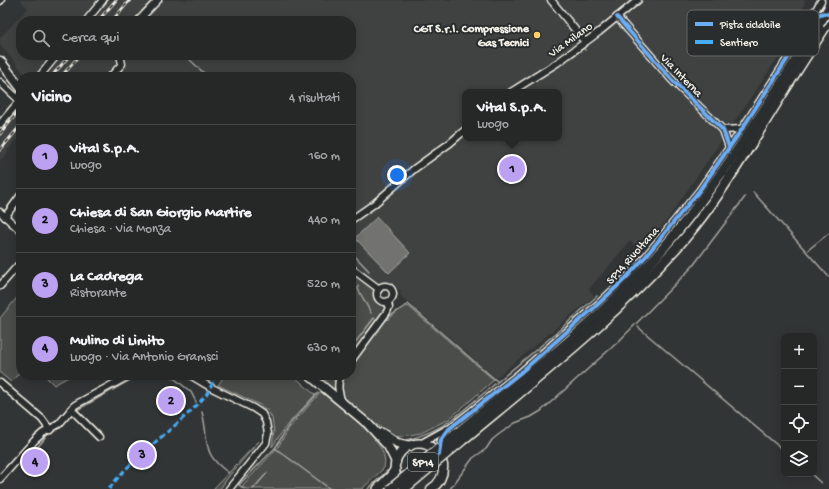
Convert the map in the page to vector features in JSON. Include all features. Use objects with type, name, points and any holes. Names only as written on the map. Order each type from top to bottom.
[{"type":"highway","name":"SP14","points":[[819,28],[826,18]]},
{"type":"highway","name":"SP14","points":[[404,489],[458,438],[619,295],[654,258],[675,234],[724,170],[800,56]]},
{"type":"highway","name":"SP14","points":[[391,489],[458,438]]},
{"type":"highway","name":"SP14","points":[[378,489],[391,476],[395,466]]},
{"type":"main road","points":[[0,61],[16,81]]},
{"type":"main road","points":[[315,380],[368,424],[395,442],[410,446]]},
{"type":"main road","points":[[368,424],[388,446],[395,466],[398,481],[407,489]]},
{"type":"main road","points":[[420,444],[430,447],[439,455]]},
{"type":"main road","name":"SP14 Rivoltana","points":[[410,446],[420,444]]},
{"type":"main road","points":[[395,466],[401,452],[410,446]]},
{"type":"main road","name":"SP14 Rivoltana","points":[[439,455],[443,467],[441,477]]},
{"type":"main road","points":[[431,489],[438,483],[441,477]]},
{"type":"street","points":[[90,16],[103,0]]},
{"type":"street","points":[[143,16],[158,0]]},
{"type":"street","points":[[551,0],[584,42]]},
{"type":"street","name":"Via Milano","points":[[516,89],[557,63],[617,18],[638,0]]},
{"type":"street","name":"SP14 Rivoltana","points":[[820,0],[824,8],[826,18]]},
{"type":"street","name":"SP14 Rivoltana","points":[[815,10],[820,0]]},
{"type":"street","name":"SP14 Rivoltana","points":[[819,15],[825,13],[826,18]]},
{"type":"street","name":"Via Interna","points":[[617,18],[672,80],[723,130],[729,148]]},
{"type":"street","name":"SP14 Rivoltana","points":[[439,455],[439,447],[442,437],[460,420],[553,344],[595,307],[626,278],[672,226],[729,148],[789,56]]},
{"type":"street","points":[[43,72],[53,60]]},
{"type":"street","points":[[115,72],[122,64],[121,60]]},
{"type":"street","points":[[0,82],[16,96]]},
{"type":"street","points":[[0,124],[16,105]]},
{"type":"street","points":[[723,130],[742,129]]},
{"type":"street","points":[[356,217],[374,204],[414,169],[462,133]]},
{"type":"street","points":[[5,217],[16,202]]},
{"type":"street","points":[[0,212],[16,227]]},
{"type":"street","points":[[0,286],[16,268]]},
{"type":"street","points":[[356,272],[379,289]]},
{"type":"street","points":[[356,354],[389,310],[388,302],[393,296],[391,289],[386,286],[379,289]]},
{"type":"street","points":[[379,289],[379,299],[383,302],[388,302]]},
{"type":"street","points":[[0,479],[36,439],[59,424],[78,403],[121,380]]},
{"type":"street","points":[[198,380],[256,410],[264,418],[268,427],[268,437],[266,443],[229,489]]},
{"type":"street","points":[[338,380],[338,386],[342,402]]},
{"type":"street","points":[[0,383],[42,419],[50,430]]},
{"type":"street","points":[[71,409],[99,437]]},
{"type":"street","name":"SP14 Rivoltana","points":[[420,444],[460,420]]},
{"type":"street","points":[[441,477],[441,489]]},
{"type":"shaded area","points":[[20,0],[805,0],[803,10],[687,10],[687,56],[779,56],[667,220],[641,251],[630,241],[589,289],[594,296],[496,378],[400,295],[402,292],[389,281],[384,286],[356,268],[356,72],[23,72],[0,44],[0,38],[16,21],[16,60],[356,60],[356,16],[21,16],[28,8]]},
{"type":"shaded area","points":[[16,110],[16,140],[0,161],[0,128]]},
{"type":"shaded area","points":[[377,217],[410,253],[389,273],[356,239],[356,237]]},
{"type":"shaded area","points":[[356,275],[374,289],[376,301],[385,304],[385,308],[356,347]]},
{"type":"shaded area","points":[[16,299],[16,376],[11,382],[0,373],[0,318]]},
{"type":"shaded area","points":[[408,306],[494,380],[449,419],[421,433],[398,437],[372,422],[344,398],[341,383],[342,380],[356,380],[356,358],[383,322],[401,309]]},
{"type":"shaded area","points":[[49,380],[63,380],[54,385]]},
{"type":"shaded area","points":[[222,380],[298,380],[315,395],[287,425],[272,447],[274,432],[272,418],[268,411],[260,405],[218,385]]},
{"type":"shaded area","points":[[322,380],[334,380],[336,392]]},
{"type":"shaded area","points":[[321,392],[353,418],[375,440],[384,454],[384,468],[362,489],[246,489],[242,486],[278,447],[290,427]]},
{"type":"shaded area","points":[[259,441],[229,476],[220,489],[213,489]]},
{"type":"waterway","points":[[142,11],[153,0]]},
{"type":"waterway","points":[[571,58],[584,48],[585,50]]},
{"type":"waterway","points":[[190,60],[203,72]]},
{"type":"waterway","points":[[563,64],[566,61]]},
{"type":"waterway","points":[[753,192],[829,277]]},
{"type":"waterway","points":[[450,489],[473,458],[486,449],[492,440],[515,423],[531,417],[541,411],[619,341],[692,267],[745,197]]},
{"type":"waterway","points":[[808,250],[829,233]]},
{"type":"waterway","points":[[356,257],[369,271]]},
{"type":"waterway","points":[[358,286],[358,289],[371,313]]},
{"type":"waterway","points":[[387,431],[403,441],[417,437],[442,426],[454,418],[555,334],[597,296]]},
{"type":"waterway","points":[[387,318],[408,304],[497,381]]},
{"type":"waterway","points":[[356,341],[374,318],[377,320]]},
{"type":"waterway","points":[[638,327],[781,448]]},
{"type":"waterway","points":[[77,410],[130,380]]},
{"type":"waterway","points":[[176,380],[191,392],[196,402]]},
{"type":"waterway","points":[[244,489],[239,485],[275,448],[289,425],[318,393]]},
{"type":"waterway","points":[[202,412],[210,453],[220,466],[229,473]]},
{"type":"waterway","points":[[32,454],[46,437]]},
{"type":"waterway","points":[[275,448],[330,489]]},
{"type":"waterway","points":[[368,489],[387,471]]},
{"type":"waterway","points":[[253,489],[267,473]]},
{"type":"waterway","points":[[814,477],[821,483]]},
{"type":"railway","points":[[102,16],[116,0]]},
{"type":"railway","points":[[116,16],[130,0]]},
{"type":"railway","points":[[55,72],[66,60]]},
{"type":"railway","points":[[65,72],[76,60]]},
{"type":"railway","points":[[0,134],[16,114]]},
{"type":"railway","points":[[0,150],[16,131]]},
{"type":"marked path","points":[[109,489],[130,465],[199,403],[206,395],[214,380]]},
{"type":"cycle path","points":[[819,14],[824,13],[828,14]]},
{"type":"cycle path","points":[[617,17],[672,80],[723,130],[729,147]]},
{"type":"cycle path","points":[[439,455],[441,440],[449,429],[520,373],[595,307],[626,278],[646,256],[699,191],[742,129],[789,56]]},
{"type":"place","name":"CGT S.r.l. Compressione Gas Tecnici","points":[[537,35]]},
{"type":"place","name":"Vital S.p.A.","points":[[512,169]]},
{"type":"place","name":"Chiesa di San Giorgio Martire","points":[[171,401]]},
{"type":"place","name":"La Cadrega","points":[[142,455]]},
{"type":"place","name":"Mulino di Limito","points":[[35,462]]}]
